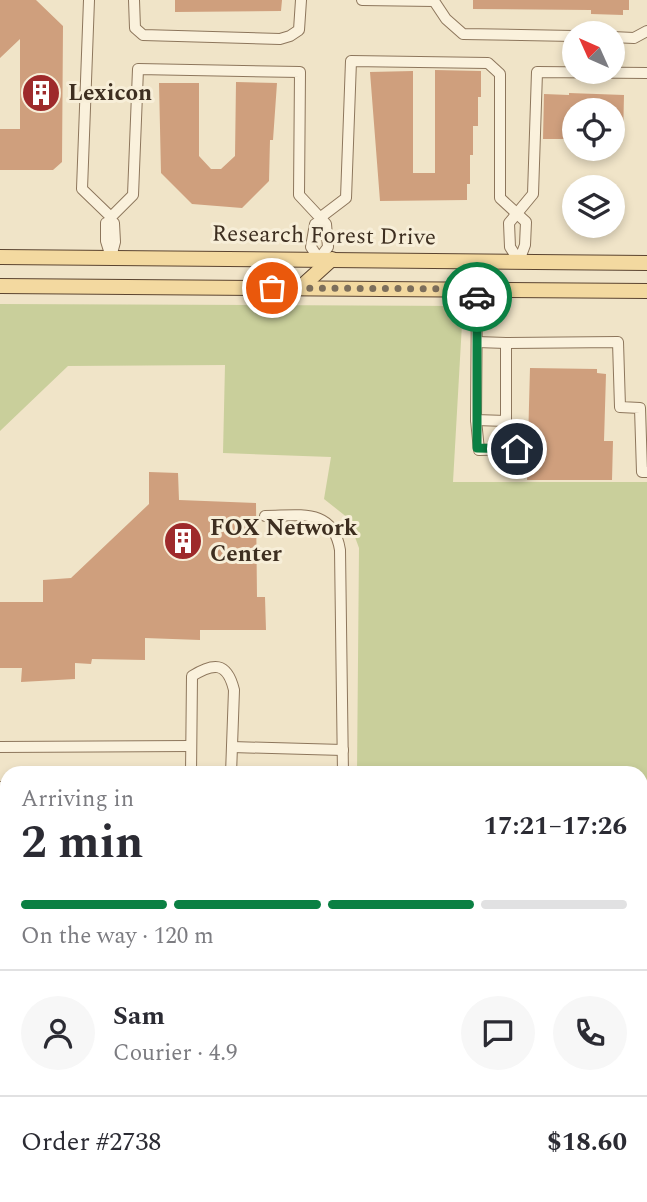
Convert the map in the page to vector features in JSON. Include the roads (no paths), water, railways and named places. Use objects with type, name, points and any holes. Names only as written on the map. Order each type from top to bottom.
[{"type":"main road","name":"Research Forest Drive","points":[[0,257],[647,263]]},
{"type":"main road","points":[[300,288],[326,259]]},
{"type":"main road","points":[[0,286],[647,291]]},
{"type":"street","points":[[89,0],[82,189],[114,223],[115,242],[111,257]]},
{"type":"street","points":[[134,0],[135,28],[143,35],[280,38],[299,30],[301,0]]},
{"type":"street","points":[[362,0],[433,1],[446,19],[463,34],[562,36]]},
{"type":"street","points":[[625,38],[634,38],[647,31]]},
{"type":"street","points":[[321,219],[346,198],[351,61],[488,63],[500,74],[500,198],[526,222],[525,246],[519,261]]},
{"type":"street","points":[[111,219],[133,195],[138,69],[300,72],[299,195],[326,224],[326,259]]},
{"type":"street","points":[[516,215],[533,194],[537,72],[647,73]]},
{"type":"street","points":[[477,289],[477,448],[517,449]]},
{"type":"street","points":[[477,342],[618,342],[620,407],[640,408],[642,472],[647,472]]},
{"type":"street","points":[[476,421],[506,421],[506,343]]},
{"type":"street","points":[[265,516],[312,516],[328,522],[337,535],[340,550],[343,766]]},
{"type":"street","points":[[191,766],[192,676],[207,666],[220,667],[231,676],[234,690],[231,766]]},
{"type":"street","points":[[0,747],[191,746]]},
{"type":"street","points":[[232,747],[343,750]]},
{"type":"place","name":"Lexicon","points":[[41,93]]},
{"type":"place","name":"FOX Network Center","points":[[183,541]]}]
